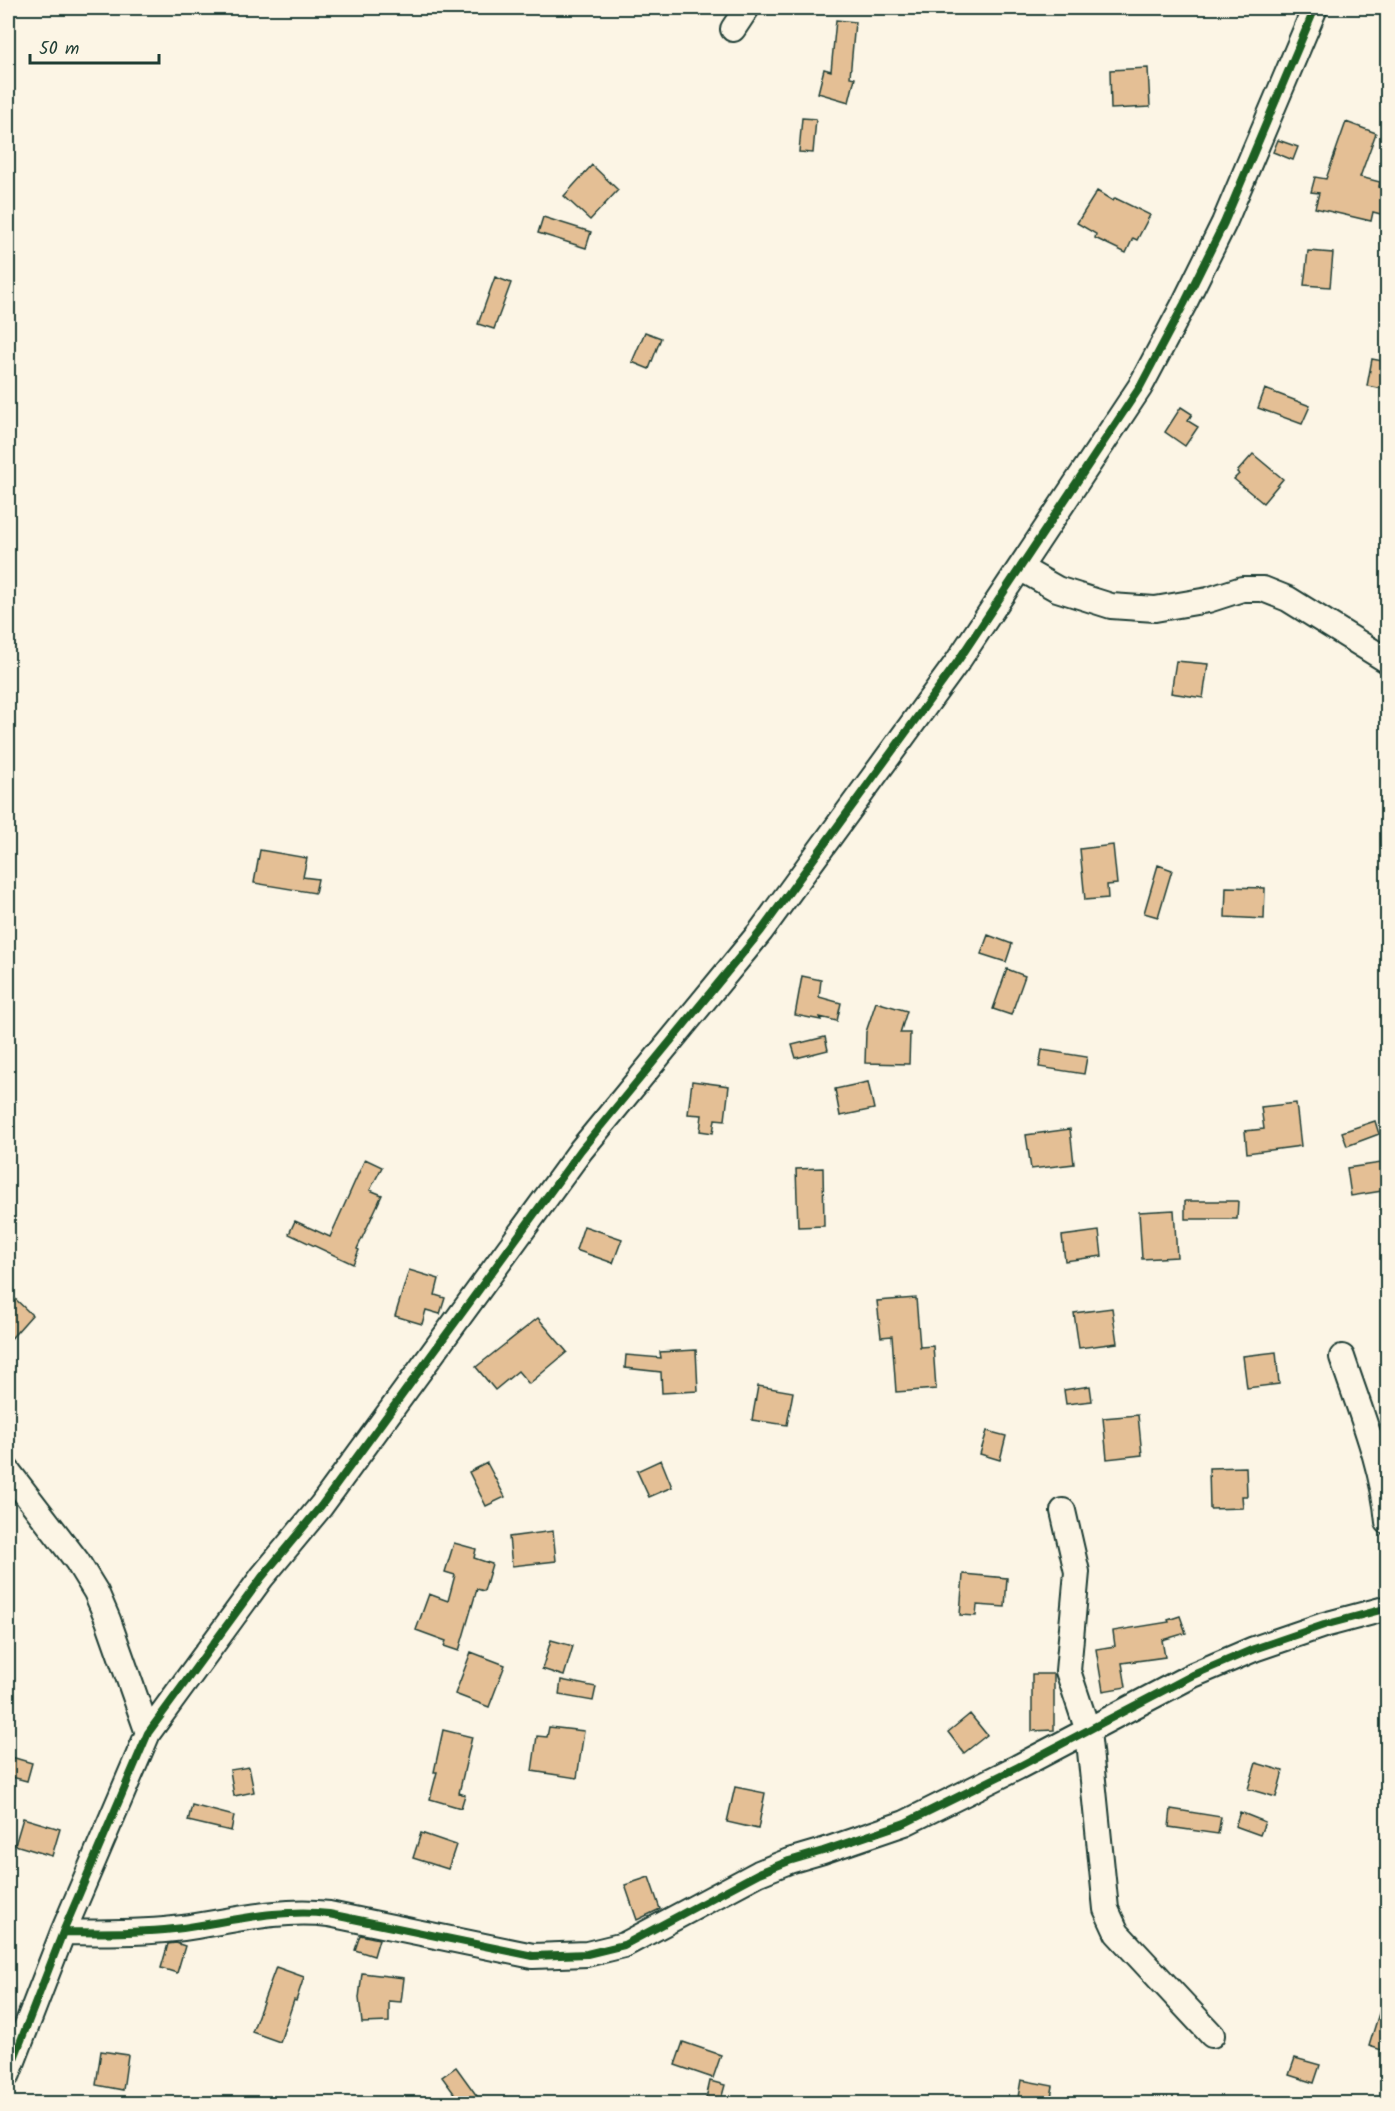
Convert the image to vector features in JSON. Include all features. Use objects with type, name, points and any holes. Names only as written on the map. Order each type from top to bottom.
[{"type":"street","points":[[733,29],[747,8]]},
{"type":"street","points":[[8,2074],[63,1932],[148,1733],[262,1577],[321,1506],[581,1150],[761,931],[958,661],[1140,387],[1224,223],[1315,8]]},
{"type":"street","points":[[1020,568],[1057,589],[1111,606],[1155,609],[1208,600],[1242,589],[1263,590],[1288,599],[1388,662]]},
{"type":"street","points":[[1342,1358],[1373,1451],[1386,1500],[1388,1522]]},
{"type":"street","points":[[8,1471],[76,1561],[96,1593],[108,1620],[148,1733]]},
{"type":"street","points":[[1063,1511],[1077,1572],[1068,1671],[1088,1731],[1106,1909],[1117,1933],[1212,2036]]},
{"type":"street","points":[[63,1932],[96,1933],[180,1928],[307,1911],[533,1956],[587,1954],[624,1945],[759,1873],[905,1823],[1088,1731],[1193,1675],[1254,1649],[1324,1625],[1388,1608]]},
{"type":"building","points":[[836,20],[855,22],[850,77],[855,78],[849,102],[818,93],[824,69],[831,71]]},
{"type":"building","points":[[1148,68],[1150,107],[1111,109],[1110,70]]},
{"type":"building","points":[[802,118],[816,119],[813,153],[799,152]]},
{"type":"building","points":[[1346,122],[1376,133],[1360,177],[1380,182],[1379,187],[1388,189],[1388,216],[1373,212],[1371,221],[1315,208],[1319,193],[1311,192],[1315,177],[1326,179]]},
{"type":"building","points":[[1278,140],[1298,147],[1293,160],[1273,152]]},
{"type":"building","points":[[592,165],[618,190],[590,220],[564,196]]},
{"type":"building","points":[[1097,191],[1113,201],[1115,198],[1150,215],[1137,240],[1133,238],[1126,253],[1095,238],[1096,234],[1077,223]]},
{"type":"building","points":[[543,217],[591,232],[586,248],[538,233]]},
{"type":"building","points":[[1308,251],[1333,253],[1330,287],[1304,285]]},
{"type":"building","points":[[495,277],[511,283],[494,329],[478,324]]},
{"type":"building","points":[[645,332],[661,338],[649,369],[632,362]]},
{"type":"building","points":[[1372,359],[1388,362],[1388,390],[1367,386]]},
{"type":"building","points":[[1265,389],[1310,406],[1302,424],[1258,408]]},
{"type":"building","points":[[1181,407],[1192,414],[1188,421],[1198,427],[1185,446],[1165,432]]},
{"type":"building","points":[[1253,454],[1283,479],[1263,503],[1234,479],[1239,474],[1237,472]]},
{"type":"building","points":[[1176,661],[1208,664],[1203,698],[1171,693]]},
{"type":"building","points":[[1113,845],[1117,884],[1107,885],[1108,898],[1085,900],[1080,849]]},
{"type":"building","points":[[260,850],[307,858],[303,877],[318,879],[315,893],[254,883]]},
{"type":"building","points":[[1158,865],[1172,870],[1158,917],[1144,913]]},
{"type":"building","points":[[1226,887],[1265,888],[1264,919],[1225,917]]},
{"type":"building","points":[[988,935],[1012,944],[1006,962],[981,954]]},
{"type":"building","points":[[1007,969],[1025,976],[1011,1015],[993,1009]]},
{"type":"building","points":[[802,976],[821,980],[819,997],[841,1003],[837,1021],[795,1015]]},
{"type":"building","points":[[876,1002],[907,1011],[900,1033],[910,1033],[909,1064],[865,1063],[866,1032]]},
{"type":"building","points":[[825,1037],[828,1050],[796,1058],[792,1045]]},
{"type":"building","points":[[1042,1050],[1087,1057],[1084,1074],[1039,1067]]},
{"type":"building","points":[[692,1081],[729,1086],[725,1120],[715,1119],[713,1133],[700,1131],[702,1115],[688,1114]]},
{"type":"building","points":[[868,1082],[874,1109],[840,1116],[835,1089]]},
{"type":"building","points":[[1296,1103],[1301,1146],[1247,1153],[1245,1131],[1264,1129],[1261,1107]]},
{"type":"building","points":[[1375,1121],[1379,1134],[1347,1146],[1342,1132]]},
{"type":"building","points":[[1070,1129],[1074,1164],[1031,1169],[1026,1135]]},
{"type":"building","points":[[365,1159],[382,1167],[370,1190],[382,1195],[357,1249],[359,1250],[353,1264],[289,1234],[295,1221],[330,1237]]},
{"type":"building","points":[[1388,1162],[1388,1190],[1351,1196],[1347,1168]]},
{"type":"building","points":[[823,1168],[824,1226],[798,1227],[796,1169]]},
{"type":"building","points":[[1185,1201],[1238,1201],[1237,1219],[1185,1219]]},
{"type":"building","points":[[1174,1210],[1177,1257],[1142,1259],[1139,1212]]},
{"type":"building","points":[[584,1226],[622,1239],[613,1263],[576,1250]]},
{"type":"building","points":[[1099,1231],[1102,1256],[1065,1261],[1062,1236]]},
{"type":"building","points":[[409,1270],[439,1279],[435,1295],[445,1298],[440,1314],[426,1310],[422,1324],[395,1316]]},
{"type":"building","points":[[8,1292],[32,1315],[8,1342]]},
{"type":"building","points":[[916,1298],[920,1347],[933,1346],[936,1389],[896,1392],[892,1336],[881,1337],[877,1301]]},
{"type":"building","points":[[1112,1308],[1117,1343],[1079,1348],[1074,1313]]},
{"type":"building","points":[[538,1318],[567,1352],[529,1384],[518,1371],[495,1390],[476,1367]]},
{"type":"building","points":[[696,1350],[698,1391],[662,1393],[661,1372],[625,1368],[626,1355],[661,1358],[660,1352]]},
{"type":"building","points":[[1276,1352],[1279,1384],[1247,1388],[1243,1356]]},
{"type":"building","points":[[758,1386],[793,1392],[787,1425],[752,1420]]},
{"type":"building","points":[[1090,1386],[1092,1401],[1066,1404],[1064,1390]]},
{"type":"building","points":[[1138,1415],[1142,1455],[1107,1459],[1103,1418]]},
{"type":"building","points":[[987,1431],[1006,1436],[1000,1460],[980,1454]]},
{"type":"building","points":[[661,1460],[672,1487],[649,1497],[637,1471]]},
{"type":"building","points":[[487,1463],[505,1497],[486,1506],[469,1472]]},
{"type":"building","points":[[1246,1467],[1247,1496],[1242,1496],[1243,1508],[1210,1509],[1209,1468]]},
{"type":"building","points":[[553,1531],[556,1561],[512,1566],[509,1537]]},
{"type":"building","points":[[454,1543],[476,1549],[474,1558],[492,1564],[484,1591],[477,1589],[459,1651],[444,1646],[446,1641],[416,1630],[429,1594],[448,1601],[455,1575],[445,1572]]},
{"type":"building","points":[[963,1574],[1007,1578],[1005,1607],[977,1605],[976,1616],[960,1615]]},
{"type":"building","points":[[1180,1616],[1186,1633],[1162,1640],[1165,1657],[1122,1663],[1126,1687],[1103,1691],[1096,1649],[1115,1646],[1113,1631],[1169,1622],[1168,1620]]},
{"type":"building","points":[[551,1640],[573,1646],[564,1676],[542,1669]]},
{"type":"building","points":[[471,1652],[505,1665],[489,1707],[455,1694]]},
{"type":"building","points":[[1032,1674],[1054,1674],[1054,1730],[1032,1731]]},
{"type":"building","points":[[561,1680],[596,1687],[593,1701],[559,1695]]},
{"type":"building","points":[[970,1714],[987,1735],[964,1753],[948,1732]]},
{"type":"building","points":[[549,1727],[584,1731],[577,1778],[532,1771],[537,1736],[547,1737]]},
{"type":"building","points":[[443,1730],[472,1737],[459,1793],[465,1795],[461,1808],[430,1799],[437,1772],[434,1772]]},
{"type":"building","points":[[8,1756],[32,1763],[27,1781],[8,1776]]},
{"type":"building","points":[[1256,1763],[1283,1771],[1276,1797],[1248,1789]]},
{"type":"building","points":[[249,1767],[254,1792],[234,1796],[230,1770]]},
{"type":"building","points":[[735,1787],[765,1793],[758,1829],[727,1822]]},
{"type":"building","points":[[192,1805],[234,1816],[231,1831],[188,1821]]},
{"type":"building","points":[[1171,1809],[1221,1817],[1218,1834],[1169,1827]]},
{"type":"building","points":[[1240,1812],[1265,1822],[1260,1835],[1235,1826]]},
{"type":"building","points":[[23,1818],[60,1829],[52,1856],[15,1845]]},
{"type":"building","points":[[421,1833],[456,1845],[448,1869],[413,1858]]},
{"type":"building","points":[[649,1877],[660,1909],[637,1920],[625,1885]]},
{"type":"building","points":[[360,1935],[379,1939],[374,1956],[355,1950]]},
{"type":"building","points":[[176,1943],[185,1946],[177,1973],[161,1968],[168,1944]]},
{"type":"building","points":[[276,1967],[304,1977],[280,2042],[252,2032]]},
{"type":"building","points":[[362,1973],[404,1978],[401,2002],[389,2001],[389,2022],[362,2023],[359,1998]]},
{"type":"building","points":[[1384,1997],[1388,1998],[1388,2052],[1369,2046]]},
{"type":"building","points":[[683,2042],[721,2055],[713,2078],[675,2065]]},
{"type":"building","points":[[101,2051],[128,2055],[123,2090],[96,2085]]},
{"type":"building","points":[[1295,2058],[1320,2065],[1314,2083],[1289,2075]]},
{"type":"building","points":[[456,2067],[482,2103],[461,2103],[442,2077]]},
{"type":"building","points":[[1021,2080],[1053,2086],[1050,2103],[1017,2103]]},
{"type":"building","points":[[710,2081],[725,2085],[720,2103],[705,2103]]},
{"type":"cycle path","points":[[8,2074],[63,1932],[148,1733],[262,1577],[321,1506],[581,1150],[761,931],[958,661],[1140,387],[1224,223],[1315,8]]},
{"type":"cycle path","points":[[63,1932],[153,1931],[274,1914],[311,1913],[329,1914],[533,1956],[587,1954],[624,1945],[759,1873],[905,1823],[1018,1767],[1193,1675],[1254,1649],[1324,1625],[1388,1608]]}]
